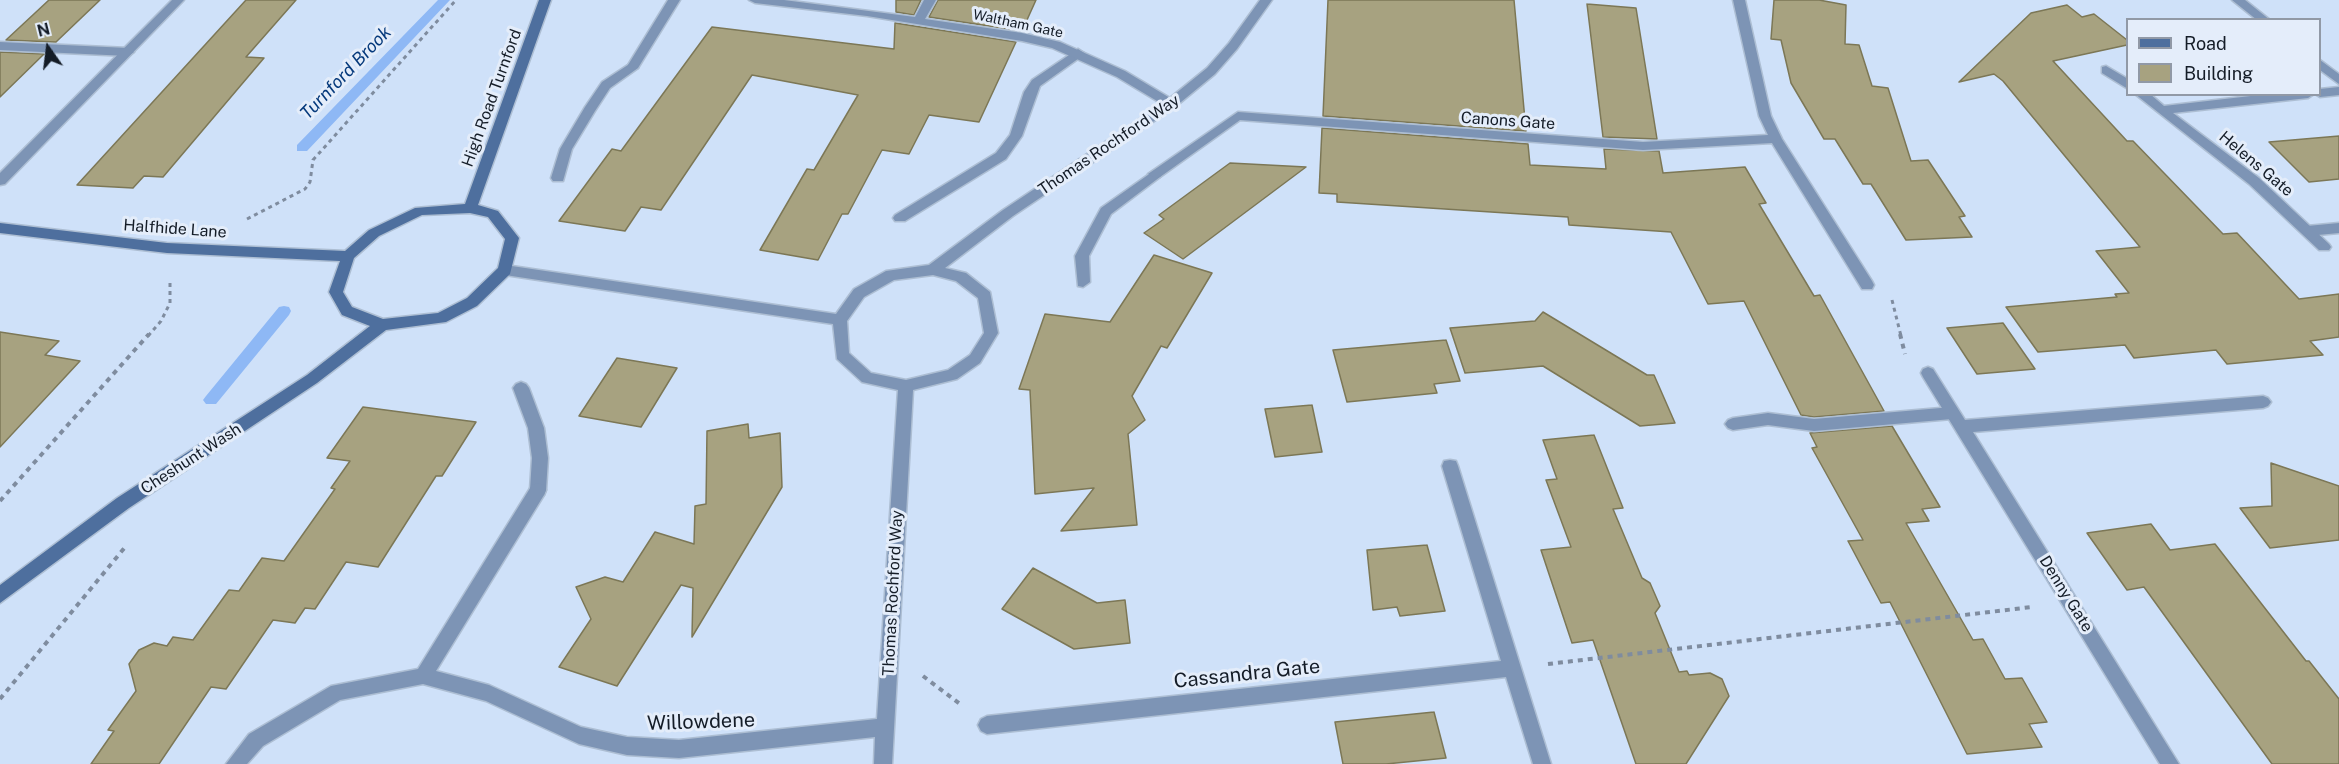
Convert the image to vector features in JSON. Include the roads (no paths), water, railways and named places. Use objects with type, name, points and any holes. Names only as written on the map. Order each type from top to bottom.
[{"type":"main road","name":"High Road Turnford","points":[[470,207],[544,0]]},
{"type":"main road","points":[[470,207],[493,214],[512,238],[506,270],[472,302],[441,318],[382,325],[347,311],[336,292],[348,256],[374,233],[420,211],[470,207]]},
{"type":"main road","name":"Halfhide Lane","points":[[0,228],[167,248],[348,256]]},
{"type":"main road","name":"Cheshunt Wash","points":[[0,595],[123,503],[312,379],[382,325]]},
{"type":"street","points":[[0,181],[178,0]]},
{"type":"street","points":[[558,178],[566,149],[589,110],[606,85],[633,65],[674,0]]},
{"type":"street","name":"Waltham Gate","points":[[755,0],[1022,37],[1078,53],[1171,104]]},
{"type":"street","points":[[918,21],[930,0]]},
{"type":"street","name":"Thomas Rochford Way","points":[[933,270],[1008,213],[1171,104],[1218,63],[1259,13],[1266,0]]},
{"type":"street","points":[[1739,0],[1765,116],[1776,140],[1867,285]]},
{"type":"street","points":[[2238,0],[2262,18]]},
{"type":"street","points":[[0,46],[128,52]]},
{"type":"street","points":[[900,218],[1001,156],[1016,136],[1030,92],[1036,83],[1078,53]]},
{"type":"street","points":[[2321,66],[2339,80]]},
{"type":"street","points":[[2106,70],[2126,84]]},
{"type":"street","points":[[2321,93],[2339,91]]},
{"type":"street","name":"Helens Gate","points":[[2144,96],[2254,181],[2324,248]]},
{"type":"street","name":"Helens Gate","points":[[2162,110],[2290,96]]},
{"type":"street","name":"Canons Gate","points":[[1083,282],[1082,256],[1106,211],[1238,116],[1642,146],[1776,140]]},
{"type":"street","points":[[2307,231],[2339,228]]},
{"type":"street","points":[[506,270],[840,320]]},
{"type":"street","points":[[933,270],[961,277],[985,296],[991,333],[975,359],[952,375],[906,386],[867,378],[842,354],[840,320],[859,293],[891,275],[933,270]]},
{"type":"street","name":"Denny Gate","points":[[1928,373],[2072,602],[2170,764]]},
{"type":"street","name":"Thomas Rochford Way","points":[[883,764],[906,386]]},
{"type":"street","points":[[423,676],[538,490],[540,458],[536,428],[521,388]]},
{"type":"street","points":[[1733,424],[1768,419],[1814,425],[1956,420],[2263,402]]},
{"type":"street","points":[[1450,466],[1542,764]]},
{"type":"street","name":"Cassandra Gate","points":[[987,725],[1512,668]]},
{"type":"street","name":"Willowdene","points":[[235,764],[256,740],[337,692],[423,676],[489,693],[579,735],[627,746],[679,749],[885,727]]},
{"type":"waterway","name":"Turnford Brook","points":[[302,148],[444,0]]},
{"type":"waterway","name":"Turnford Brook","points":[[211,400],[284,311]]}]
